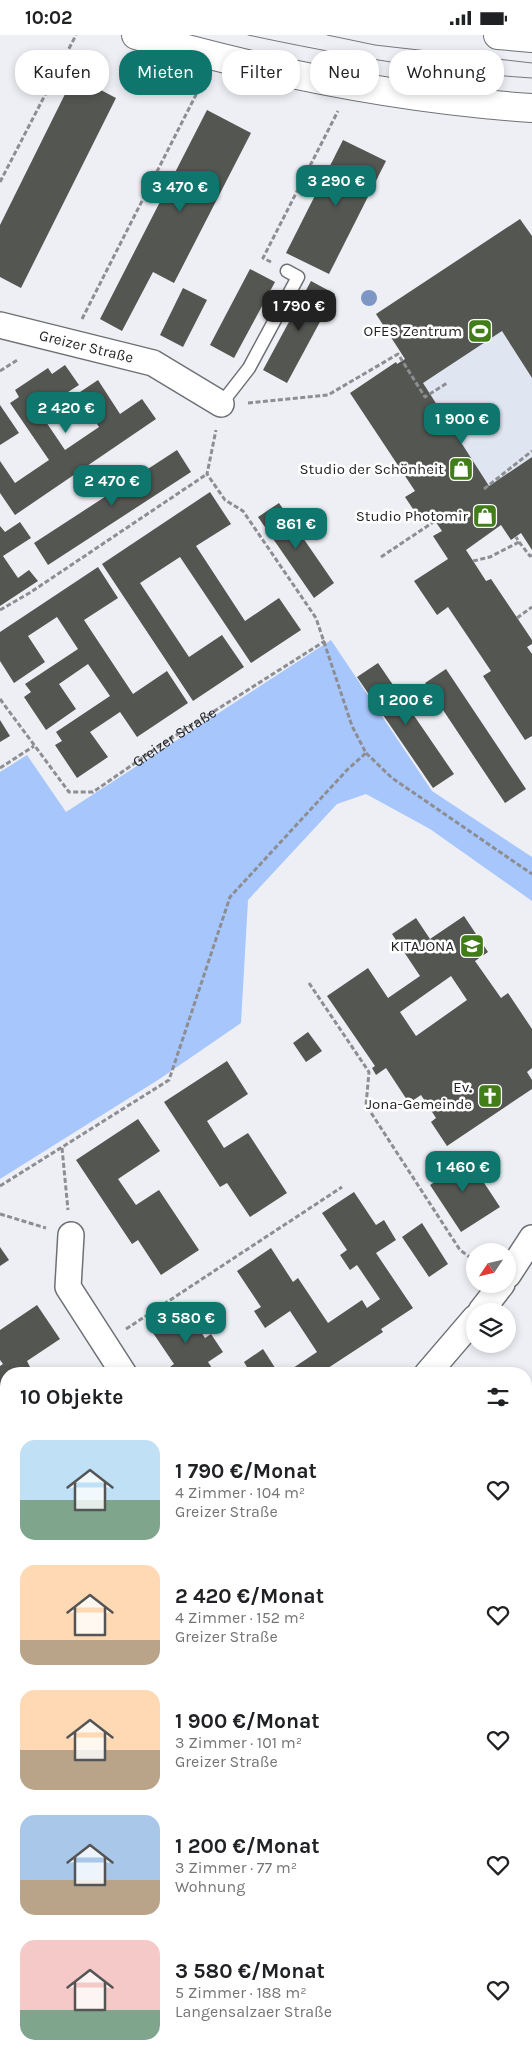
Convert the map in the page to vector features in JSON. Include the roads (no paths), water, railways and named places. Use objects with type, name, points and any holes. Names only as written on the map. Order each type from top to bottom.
[{"type":"main road","points":[[136,35],[216,56],[351,86],[497,106],[532,108]]},
{"type":"main road","points":[[498,35],[532,38]]},
{"type":"street","name":"Greizer Straße","points":[[0,325],[153,363],[221,404]]},
{"type":"street","points":[[71,1235],[68,1287],[119,1367]]},
{"type":"street","points":[[516,1262],[532,1237]]},
{"type":"street","points":[[487,1303],[495,1293]]},
{"type":"street","points":[[433,1367],[466,1329]]},
{"type":"lane","points":[[221,404],[249,367],[298,277],[287,271]]},
{"type":"tram line","points":[[248,35],[389,62],[460,72],[532,78]]},
{"type":"tram line","points":[[327,35],[375,45],[532,63]]},
{"type":"place","name":"OFES Zentrum","points":[[480,331]]},
{"type":"place","name":"Studio der Schönheit","points":[[461,469]]},
{"type":"place","name":"Studio Photomir","points":[[485,516]]},
{"type":"place","name":"KITAJONA","points":[[472,946]]},
{"type":"place","name":"Ev. Jona-Gemeinde","points":[[490,1096]]}]
